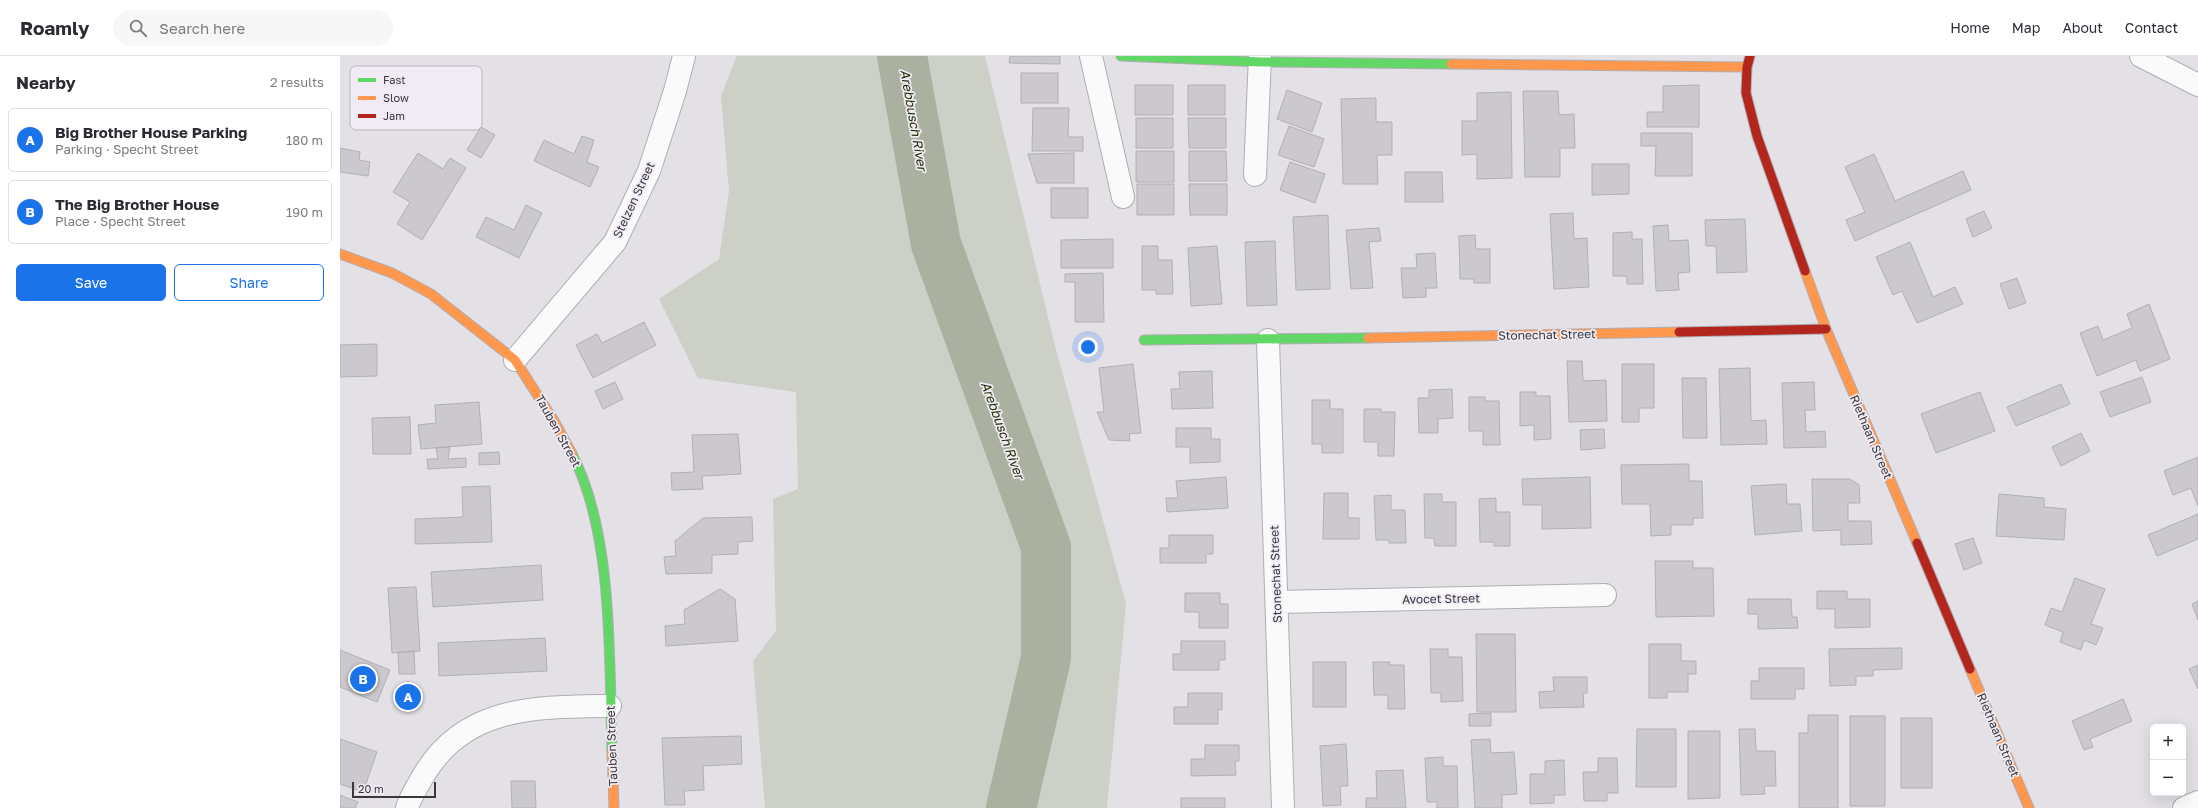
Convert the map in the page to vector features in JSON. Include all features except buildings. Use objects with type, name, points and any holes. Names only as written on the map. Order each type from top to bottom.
[{"type":"street","name":"Stelzen Street","points":[[515,360],[615,242],[649,170],[675,91],[684,56]]},
{"type":"street","points":[[1092,56],[1123,197]]},
{"type":"street","points":[[1121,56],[1747,67]]},
{"type":"street","name":"Riethaan Street","points":[[1750,56],[1747,67],[1746,93],[1757,136],[1826,329],[2030,808]]},
{"type":"street","points":[[2141,56],[2198,85]]},
{"type":"street","points":[[1256,175],[1261,59]]},
{"type":"street","name":"Tauben Street","points":[[340,254],[392,273],[431,294],[515,360],[554,421],[579,468],[596,524],[607,607],[614,808]]},
{"type":"street","name":"Stonechat Street","points":[[1144,340],[1268,340],[1826,329]]},
{"type":"street","name":"Stonechat Street","points":[[1268,340],[1283,808]]},
{"type":"street","name":"Avocet Street","points":[[1277,602],[1605,595]]},
{"type":"street","points":[[407,808],[431,762],[460,733],[508,713],[531,709],[610,706]]},
{"type":"street","points":[[2184,808],[2198,802]]},
{"type":"shaded area","points":[[737,56],[985,56],[1055,346],[1126,604],[1107,808],[765,808],[753,661],[776,631],[773,499],[798,489],[796,392],[698,378],[659,299],[719,259],[729,191],[721,96]]},
{"type":"waterway","name":"Arebbusch River","points":[[902,56],[936,244],[1046,547],[1046,658],[1011,808]]},
{"type":"traffic: fast","points":[[1121,56],[1261,62],[1451,64]]},
{"type":"traffic: fast","points":[[1144,340],[1368,338]]},
{"type":"traffic: fast","points":[[572,454],[586,486],[596,522],[602,560],[607,599],[612,751]]},
{"type":"traffic: slow","points":[[1451,64],[1747,67]]},
{"type":"traffic: slow","points":[[340,254],[392,273],[431,294],[515,360],[554,421],[572,454]]},
{"type":"traffic: slow","points":[[1805,271],[1826,329],[1917,543]]},
{"type":"traffic: slow","points":[[1368,338],[1679,332]]},
{"type":"traffic: slow","points":[[1970,669],[2029,808]]},
{"type":"traffic: slow","points":[[612,751],[614,808]]},
{"type":"traffic: jam","points":[[1750,56],[1747,67],[1746,93],[1757,136],[1805,271]]},
{"type":"traffic: jam","points":[[1679,332],[1826,329]]},
{"type":"traffic: jam","points":[[1917,543],[1970,669]]},
{"type":"place","name":"The Big Brother House","points":[[363,679]]},
{"type":"place","name":"Big Brother House Parking","points":[[408,697]]}]
